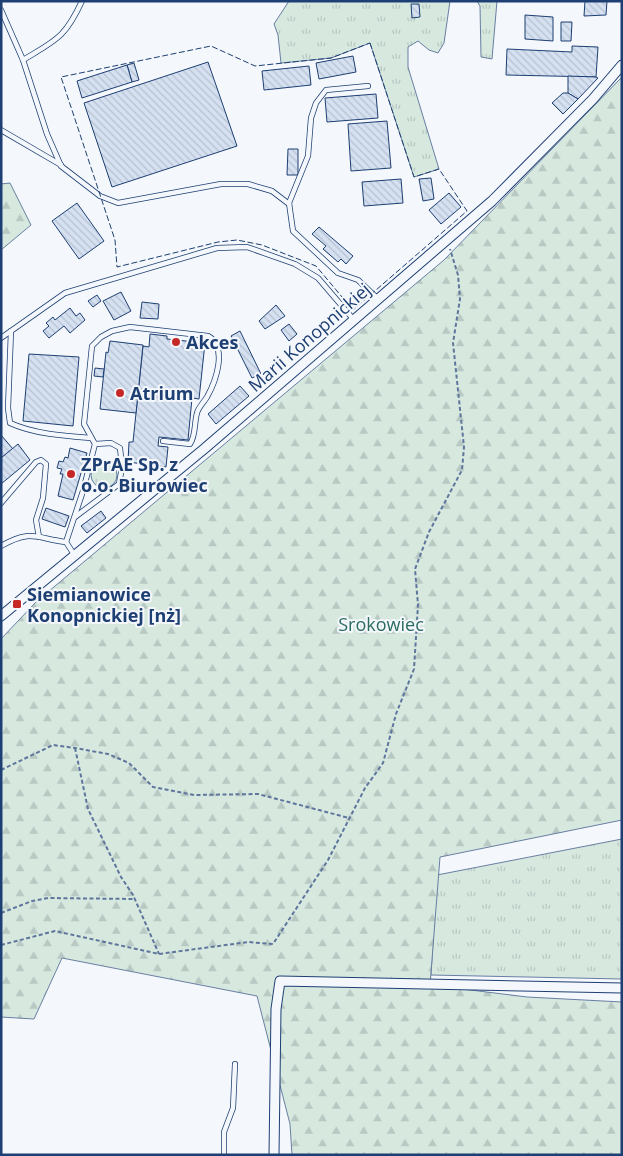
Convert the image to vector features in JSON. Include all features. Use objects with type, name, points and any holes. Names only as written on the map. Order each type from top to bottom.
[{"type":"street","name":"Marii Konopnickiej","points":[[1,616],[204,449],[448,239],[498,194],[592,99],[622,65]]},
{"type":"street","points":[[274,1155],[276,1009],[280,981],[622,988]]},
{"type":"lane","points":[[23,60],[59,39],[72,24],[82,1]]},
{"type":"lane","points":[[1,10],[23,60],[47,134],[62,166]]},
{"type":"lane","points":[[368,86],[326,90],[316,103],[311,118],[308,156],[289,204],[293,231],[300,239],[338,273],[358,280],[378,299]]},
{"type":"lane","points":[[1,130],[62,166],[100,196],[118,203],[221,184],[248,184],[272,191],[289,204]]},
{"type":"lane","points":[[1,338],[65,293],[217,248],[247,247],[295,264],[318,278],[354,320]]},
{"type":"lane","points":[[66,542],[95,444],[84,424],[92,346],[101,337],[112,331],[130,327],[208,336],[216,343],[219,358],[209,395],[197,411],[193,440],[190,444],[163,441]]},
{"type":"lane","points":[[11,331],[8,408],[10,423],[21,428],[63,436],[91,438]]},
{"type":"lane","points":[[74,518],[112,491],[122,477],[120,448],[111,442],[95,444]]},
{"type":"lane","points":[[1,503],[36,462],[41,460],[46,464],[43,498],[36,520],[39,538]]},
{"type":"lane","points":[[1,546],[27,534],[39,538],[66,542],[75,556]]},
{"type":"lane","points":[[224,1155],[224,1132],[233,1108],[234,1064]]},
{"type":"path","points":[[1,945],[55,931],[160,954],[248,942],[273,944],[328,860],[365,788],[383,763],[396,714],[414,668],[418,605],[415,569],[429,532],[462,470],[464,447],[454,343],[460,299],[458,275],[450,252],[448,239]]},
{"type":"path","points":[[1,770],[53,745],[75,748],[108,754],[129,764],[153,787],[194,795],[258,794],[350,818]]},
{"type":"path","points":[[75,748],[88,809],[160,954]]},
{"type":"path","points":[[1,913],[32,901],[48,898],[134,899]]},
{"type":"green space","points":[[289,1],[450,1],[444,43],[438,53],[429,50],[418,41],[408,47],[408,67],[439,169],[414,177],[370,43],[331,58],[281,63],[278,35],[274,24]]},
{"type":"green space","points":[[477,1],[497,1],[492,59],[481,57],[480,6]]},
{"type":"green space","name":"Srokowiec","points":[[622,77],[622,820],[440,857],[430,985],[527,997],[622,1002],[622,1155],[292,1155],[290,1124],[257,996],[62,958],[34,1019],[1,1017],[1,639],[36,602],[444,260]]},
{"type":"green space","points":[[10,183],[31,225],[1,250],[1,184]]},
{"type":"green space","points":[[104,462],[113,466],[117,475],[113,484],[104,488],[95,484],[91,475],[95,466]]},
{"type":"green space","points":[[622,839],[622,979],[431,975],[437,875]]},
{"type":"building","points":[[585,1],[607,1],[606,15],[584,16]]},
{"type":"building","points":[[411,4],[419,4],[420,17],[412,18]]},
{"type":"building","points":[[525,15],[553,17],[553,41],[525,39]]},
{"type":"building","points":[[561,22],[572,22],[571,41],[561,41]]},
{"type":"building","points":[[572,46],[598,47],[596,77],[506,75],[507,49],[572,52]]},
{"type":"building","points":[[353,56],[356,72],[319,79],[316,63]]},
{"type":"building","points":[[208,62],[237,146],[112,187],[84,103]]},
{"type":"building","points":[[134,63],[139,80],[132,82],[127,65]]},
{"type":"building","points":[[127,65],[132,82],[82,98],[77,81]]},
{"type":"building","points":[[309,66],[311,85],[264,90],[262,71]]},
{"type":"building","points":[[568,76],[598,78],[578,99],[568,93]]},
{"type":"building","points":[[563,93],[568,93],[578,99],[563,114],[552,103]]},
{"type":"building","points":[[376,94],[378,118],[327,122],[325,98]]},
{"type":"building","points":[[387,121],[391,168],[351,171],[348,124]]},
{"type":"building","points":[[288,149],[298,149],[298,175],[287,175]]},
{"type":"building","points":[[431,178],[434,199],[423,201],[419,179]]},
{"type":"building","points":[[401,179],[403,203],[364,206],[362,182]]},
{"type":"building","points":[[449,193],[461,207],[441,224],[429,210]]},
{"type":"building","points":[[77,203],[104,241],[79,259],[52,221]]},
{"type":"building","points":[[319,227],[353,256],[346,264],[341,259],[338,262],[323,249],[326,246],[312,234]]},
{"type":"building","points":[[121,292],[131,311],[114,320],[103,301]]},
{"type":"building","points":[[97,295],[101,301],[93,307],[88,301]]},
{"type":"building","points":[[142,302],[159,304],[158,319],[140,318]]},
{"type":"building","points":[[276,305],[285,316],[265,329],[259,321]]},
{"type":"building","points":[[70,308],[76,316],[80,313],[85,320],[70,333],[64,326],[49,338],[43,331],[49,326],[46,323],[53,317],[55,320]]},
{"type":"building","points":[[289,324],[297,334],[289,341],[281,330]]},
{"type":"building","points":[[240,331],[261,374],[252,378],[231,336]]},
{"type":"building","points":[[150,334],[167,336],[167,339],[205,343],[199,399],[192,398],[188,440],[159,437],[158,446],[168,447],[166,467],[128,462],[129,442],[133,442],[143,346],[149,347]]},
{"type":"building","name":"Atrium","points":[[110,341],[143,345],[136,413],[100,409],[106,352],[108,353]]},
{"type":"building","points":[[29,354],[79,357],[73,426],[23,421]]},
{"type":"building","points":[[95,368],[104,369],[103,377],[94,376]]},
{"type":"building","points":[[240,386],[249,396],[216,424],[208,414]]},
{"type":"building","points":[[1,435],[13,449],[1,458]]},
{"type":"building","points":[[18,444],[30,460],[1,484],[1,458]]},
{"type":"building","name":"ZPrAE Sp. z o.o. Biurowiec","points":[[70,448],[87,453],[73,500],[58,496],[63,474],[60,474],[62,469],[57,468],[59,461],[63,462],[65,457],[68,458]]},
{"type":"building","points":[[46,508],[69,516],[65,527],[42,519]]},
{"type":"building","points":[[101,511],[106,518],[87,533],[81,526]]},
{"type":"fence","points":[[370,43],[414,177],[439,169],[467,211],[353,310],[316,266],[262,245],[237,240],[218,242],[117,267],[115,240],[61,77],[211,46],[255,66],[331,58],[370,43]]},
{"type":"place","name":"Akces","points":[[176,342]]},
{"type":"place","name":"Atrium","points":[[120,393]]},
{"type":"place","name":"ZPrAE Sp. z o.o. Biurowiec","points":[[71,474]]},
{"type":"place","name":"Siemianowice Konopnickiej [nż]","points":[[17,604]]}]
